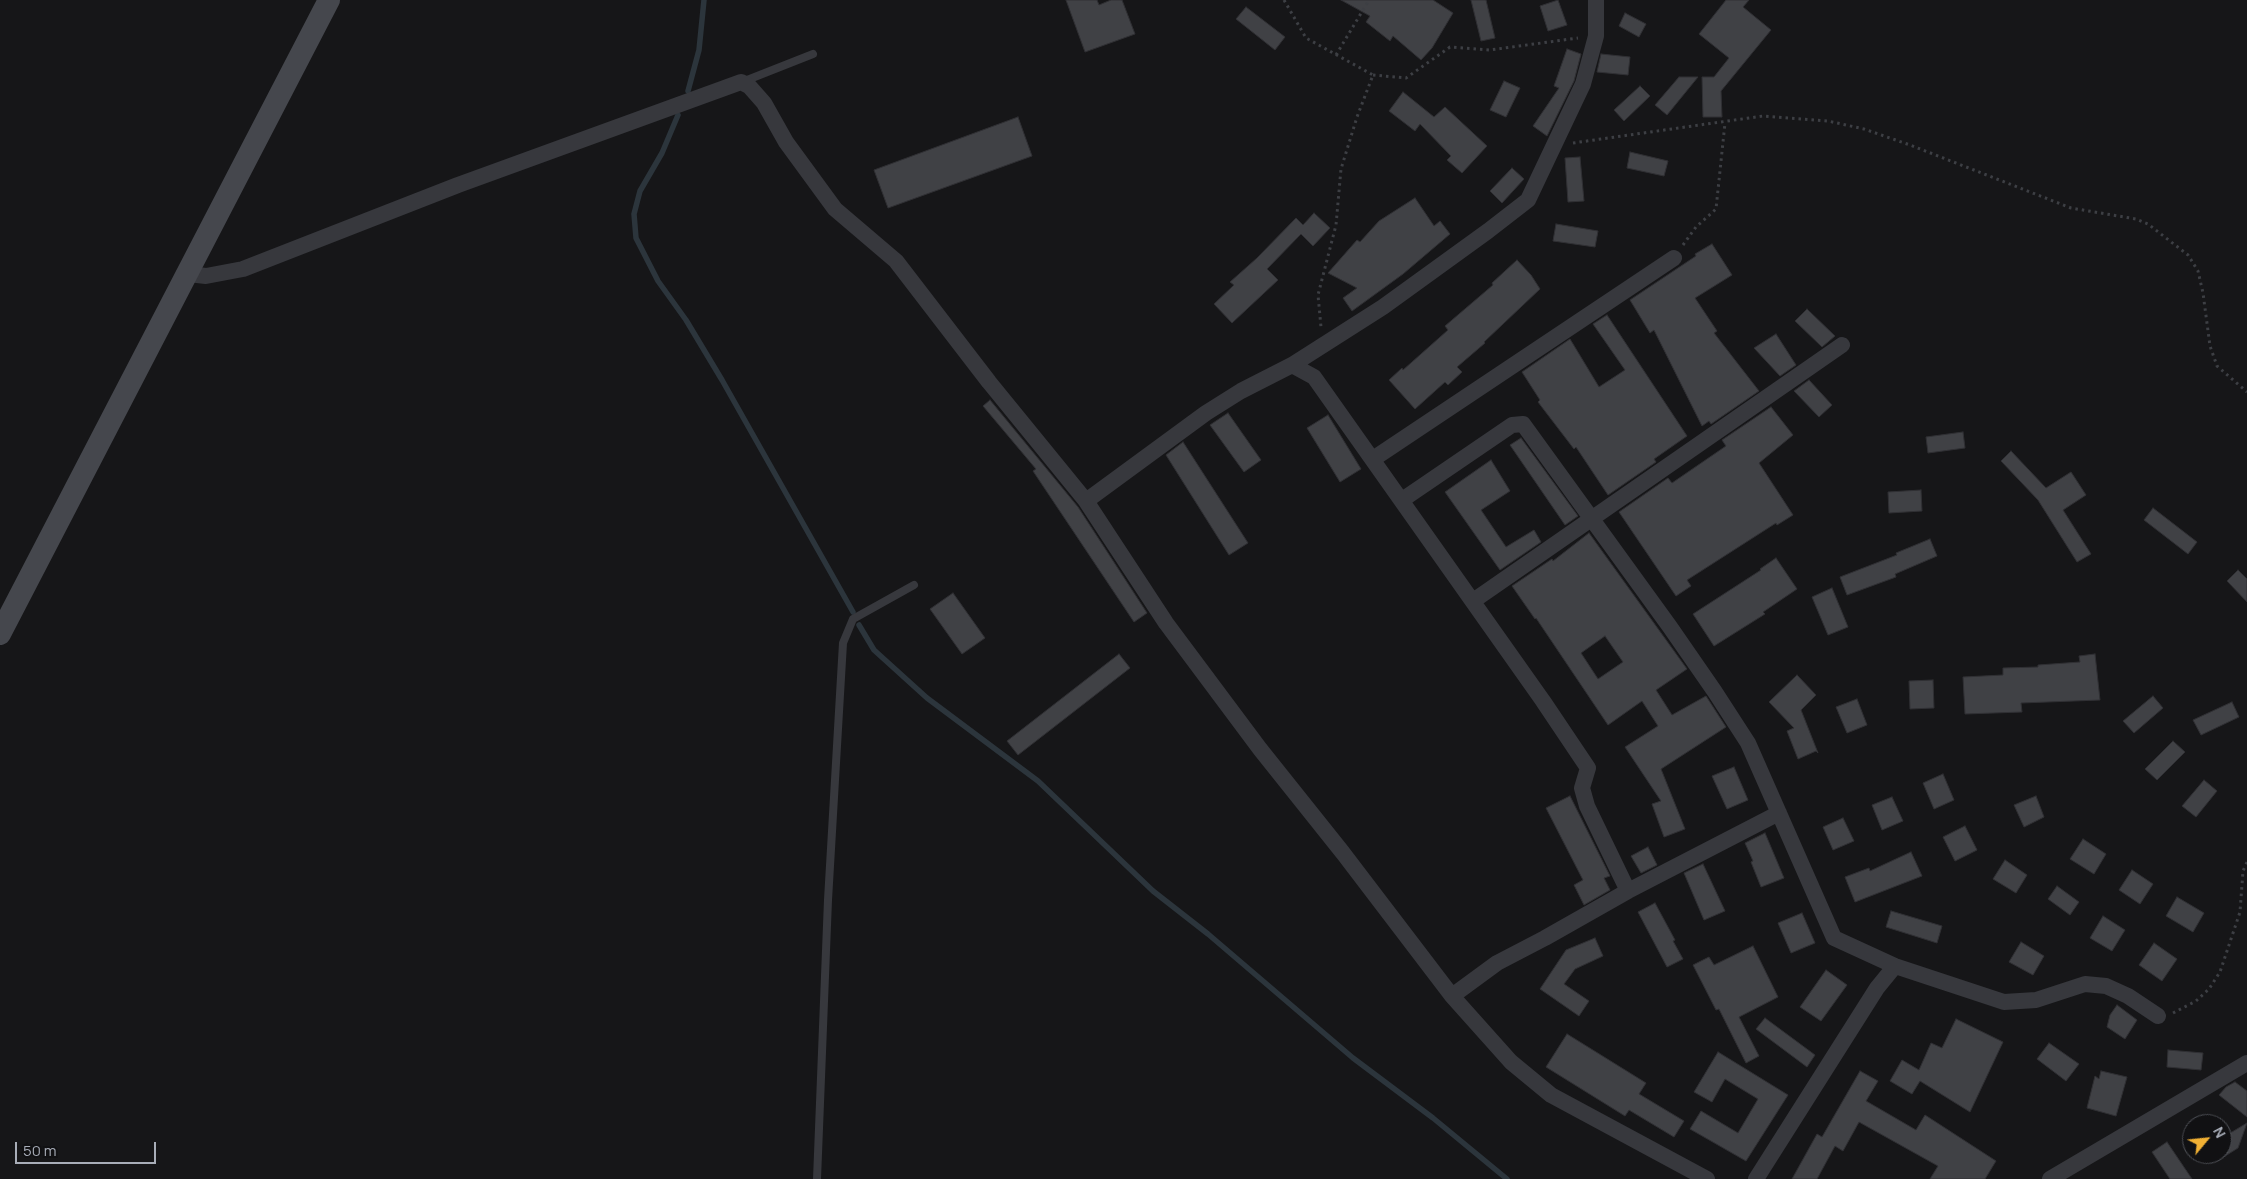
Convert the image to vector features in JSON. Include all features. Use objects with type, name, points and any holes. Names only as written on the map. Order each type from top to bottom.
[{"type":"main road","points":[[0,634],[329,0]]},
{"type":"street","points":[[1086,501],[1206,413],[1241,391],[1292,365],[1327,344],[1391,301],[1528,200],[1550,150],[1565,124],[1583,84],[1596,36],[1596,0]]},
{"type":"street","points":[[188,274],[206,276],[243,269],[458,185],[740,82],[749,86],[764,103],[786,142],[835,209],[896,261],[984,376],[1086,501],[1166,624],[1260,749],[1343,853],[1452,996],[1511,1062],[1551,1095],[1707,1179]]},
{"type":"street","points":[[1373,459],[1674,258]]},
{"type":"street","points":[[1473,601],[1842,345]]},
{"type":"street","points":[[1292,365],[1314,377],[1473,601],[1588,768],[1582,788],[1586,806],[1628,891]]},
{"type":"street","points":[[1402,500],[1512,425],[1523,424],[1720,699],[1748,743],[1834,938],[1895,966],[2004,1002],[2036,1000],[2085,984],[2106,986],[2128,996],[2158,1016]]},
{"type":"street","points":[[1452,996],[1496,963],[1545,938],[1628,891],[1779,813]]},
{"type":"street","points":[[1756,1179],[1877,988],[1895,966]]},
{"type":"street","points":[[2050,1179],[2247,1063]]},
{"type":"lane","points":[[740,82],[813,54]]},
{"type":"lane","points":[[817,1179],[828,900],[843,643],[853,619],[914,586]]},
{"type":"path","points":[[1284,0],[1306,38],[1373,75],[1406,78],[1450,47],[1490,50],[1557,39],[1596,36]]},
{"type":"path","points":[[1336,55],[1369,0]]},
{"type":"path","points":[[1327,344],[1320,323],[1318,295],[1336,225],[1341,169],[1357,117],[1373,75]]},
{"type":"path","points":[[1550,150],[1570,144],[1622,135],[1686,126],[1725,123],[1763,116],[1814,119],[1842,124],[1910,145],[2071,208],[2136,219],[2148,224],[2188,256],[2198,271],[2210,346],[2217,366],[2247,392]]},
{"type":"path","points":[[1674,258],[1696,227],[1716,209],[1725,123]]},
{"type":"path","points":[[2158,1016],[2181,1011],[2196,1001],[2209,990],[2220,972],[2240,912],[2243,871],[2247,862]]},
{"type":"building","points":[[1066,0],[1097,0],[1099,5],[1111,0],[1122,0],[1135,34],[1085,52]]},
{"type":"building","points":[[1341,0],[1433,0],[1453,13],[1432,48],[1421,60],[1393,36],[1390,41],[1366,22],[1370,16]]},
{"type":"building","points":[[1471,0],[1486,0],[1495,38],[1481,41]]},
{"type":"building","points":[[1558,0],[1567,25],[1548,31],[1540,6]]},
{"type":"building","points":[[1726,0],[1749,0],[1743,7],[1771,30],[1721,91],[1722,117],[1703,117],[1702,77],[1714,77],[1729,58],[1699,34]]},
{"type":"building","points":[[1246,7],[1285,37],[1275,50],[1236,19]]},
{"type":"building","points":[[1625,13],[1646,24],[1639,37],[1619,26]]},
{"type":"building","points":[[1567,49],[1581,54],[1574,81],[1547,136],[1533,126],[1559,88],[1554,86]]},
{"type":"building","points":[[1601,54],[1630,57],[1628,75],[1597,72]]},
{"type":"building","points":[[1679,77],[1698,77],[1667,115],[1655,105]]},
{"type":"building","points":[[1504,81],[1520,88],[1506,117],[1490,110]]},
{"type":"building","points":[[1640,86],[1650,96],[1624,121],[1614,110]]},
{"type":"building","points":[[1403,92],[1434,117],[1445,107],[1487,146],[1462,173],[1447,160],[1451,156],[1420,124],[1415,131],[1389,111]]},
{"type":"building","points":[[1018,117],[1032,156],[888,208],[874,170]]},
{"type":"building","points":[[1630,152],[1668,161],[1664,176],[1627,168]]},
{"type":"building","points":[[1580,157],[1584,201],[1568,202],[1565,158]]},
{"type":"building","points":[[1512,168],[1524,179],[1502,203],[1490,191]]},
{"type":"building","points":[[1415,198],[1434,226],[1440,221],[1450,234],[1403,274],[1352,311],[1343,298],[1357,288],[1328,273],[1357,240],[1360,242],[1379,221]]},
{"type":"building","points":[[1314,213],[1330,228],[1313,246],[1301,234],[1267,269],[1278,280],[1232,323],[1214,304],[1234,285],[1230,282],[1257,258],[1296,218],[1303,225]]},
{"type":"building","points":[[1556,224],[1598,231],[1595,247],[1553,241]]},
{"type":"building","points":[[1712,244],[1732,275],[1695,298],[1717,331],[1714,333],[1759,391],[1711,424],[1709,421],[1702,426],[1654,330],[1650,333],[1630,300]]},
{"type":"building","points":[[1517,260],[1531,275],[1540,289],[1485,343],[1457,367],[1462,372],[1448,385],[1445,382],[1415,409],[1389,380],[1448,330],[1445,326],[1493,285],[1492,283]]},
{"type":"building","points":[[1807,309],[1835,336],[1822,347],[1795,321]]},
{"type":"building","points":[[1607,315],[1687,436],[1654,459],[1656,462],[1608,495],[1576,447],[1574,449],[1538,402],[1540,400],[1522,372],[1570,339],[1599,387],[1625,370],[1593,324]]},
{"type":"building","points":[[1776,334],[1796,365],[1780,376],[1754,348]]},
{"type":"building","points":[[1809,380],[1832,405],[1819,417],[1794,391]]},
{"type":"building","points":[[990,400],[1078,507],[1147,613],[1134,622],[1033,471],[1036,469],[983,406]]},
{"type":"building","points":[[1771,407],[1793,435],[1759,463],[1793,515],[1777,525],[1776,523],[1687,580],[1691,586],[1676,596],[1619,512],[1668,478],[1672,483],[1726,446],[1722,440]]},
{"type":"building","points":[[1228,413],[1261,460],[1244,472],[1210,425]]},
{"type":"building","points":[[1328,415],[1361,469],[1340,482],[1307,428]]},
{"type":"building","points":[[1963,432],[1965,448],[1928,453],[1926,437]]},
{"type":"building","points":[[1521,438],[1578,516],[1565,525],[1510,445]]},
{"type":"building","points":[[1183,442],[1248,543],[1229,555],[1166,455]]},
{"type":"building","points":[[2011,451],[2046,488],[2071,472],[2086,495],[2063,510],[2091,554],[2077,562],[2038,500],[2001,461]]},
{"type":"building","points":[[1491,460],[1510,491],[1481,510],[1506,547],[1534,530],[1541,542],[1500,570],[1445,492]]},
{"type":"building","points":[[1921,490],[1922,511],[1889,513],[1888,492]]},
{"type":"building","points":[[2153,508],[2197,542],[2188,554],[2144,520]]},
{"type":"building","points":[[1589,533],[1687,669],[1656,690],[1672,715],[1706,696],[1726,727],[1661,769],[1685,829],[1664,837],[1652,804],[1661,801],[1625,747],[1658,726],[1642,701],[1608,725],[1536,618],[1512,586],[1552,559],[1553,561]],"holes":[[[1605,636],[1623,662],[1598,679],[1581,653]]]},
{"type":"building","points":[[1930,539],[1937,556],[1895,574],[1896,577],[1847,595],[1840,577],[1897,555],[1896,553]]},
{"type":"building","points":[[1776,558],[1797,589],[1763,612],[1765,614],[1714,646],[1693,614],[1761,570]]},
{"type":"building","points":[[2238,570],[2247,579],[2247,602],[2227,581]]},
{"type":"building","points":[[1832,588],[1848,627],[1828,635],[1812,597]]},
{"type":"building","points":[[953,593],[985,638],[962,654],[930,609]]},
{"type":"building","points":[[1119,654],[1130,668],[1018,755],[1007,741]]},
{"type":"building","points":[[2095,654],[2100,700],[2021,703],[2022,712],[1965,714],[1963,677],[2003,675],[2003,668],[2038,667],[2038,665],[2080,662],[2079,656]]},
{"type":"building","points":[[1797,675],[1816,695],[1801,710],[1818,753],[1816,751],[1798,759],[1787,731],[1794,728],[1769,702]]},
{"type":"building","points":[[1933,680],[1934,708],[1910,709],[1909,681]]},
{"type":"building","points":[[2153,696],[2163,708],[2134,733],[2123,721]]},
{"type":"building","points":[[1857,699],[1867,725],[1847,733],[1836,707]]},
{"type":"building","points":[[2232,702],[2239,717],[2201,735],[2193,720]]},
{"type":"building","points":[[2173,741],[2185,752],[2157,780],[2145,769]]},
{"type":"building","points":[[1734,767],[1748,800],[1727,809],[1712,776]]},
{"type":"building","points":[[1943,774],[1954,800],[1934,809],[1923,783]]},
{"type":"building","points":[[2204,780],[2217,791],[2196,817],[2182,806]]},
{"type":"building","points":[[1570,796],[1610,876],[1604,878],[1610,890],[1584,905],[1574,885],[1583,880],[1546,808]]},
{"type":"building","points":[[2036,796],[2044,817],[2024,827],[2014,805]]},
{"type":"building","points":[[1892,797],[1903,821],[1882,830],[1872,805]]},
{"type":"building","points":[[1843,818],[1854,841],[1833,850],[1823,827]]},
{"type":"building","points":[[1965,826],[1977,850],[1955,861],[1943,837]]},
{"type":"building","points":[[1765,833],[1784,878],[1761,887],[1745,843]]},
{"type":"building","points":[[2083,839],[2106,854],[2094,874],[2070,859]]},
{"type":"building","points":[[1648,847],[1657,865],[1641,873],[1631,856]]},
{"type":"building","points":[[1911,852],[1922,876],[1855,902],[1845,877],[1869,868],[1870,871]]},
{"type":"building","points":[[2005,860],[2027,875],[2016,893],[1993,879]]},
{"type":"building","points":[[1703,864],[1725,911],[1704,920],[1684,873]]},
{"type":"building","points":[[2132,870],[2153,884],[2140,904],[2119,890]]},
{"type":"building","points":[[2057,886],[2079,902],[2070,915],[2048,899]]},
{"type":"building","points":[[2177,897],[2204,913],[2193,932],[2166,916]]},
{"type":"building","points":[[1655,903],[1683,959],[1667,967],[1638,912]]},
{"type":"building","points":[[1891,911],[1942,926],[1937,943],[1886,927]]},
{"type":"building","points":[[1802,913],[1815,943],[1791,953],[1778,923]]},
{"type":"building","points":[[2103,916],[2125,930],[2112,951],[2090,938]]},
{"type":"building","points":[[1595,938],[1603,956],[1575,969],[1564,984],[1589,1001],[1579,1016],[1540,989],[1566,950]]},
{"type":"building","points":[[2021,942],[2044,956],[2033,975],[2009,962]]},
{"type":"building","points":[[2154,943],[2177,959],[2162,981],[2139,965]]},
{"type":"building","points":[[1753,946],[1778,997],[1739,1017],[1759,1056],[1746,1063],[1719,1009],[1716,1010],[1693,965],[1709,957],[1714,965]]},
{"type":"building","points":[[1826,970],[1847,985],[1821,1021],[1800,1007]]},
{"type":"building","points":[[2117,1005],[2137,1020],[2125,1039],[2107,1027],[2110,1015]]},
{"type":"building","points":[[1765,1018],[1815,1055],[1807,1067],[1756,1029]]},
{"type":"building","points":[[1956,1019],[2003,1042],[1970,1112],[1920,1081],[1912,1094],[1890,1081],[1902,1060],[1919,1070],[1931,1043],[1942,1048]]},
{"type":"building","points":[[1567,1034],[1646,1083],[1639,1094],[1684,1121],[1674,1137],[1629,1110],[1625,1116],[1546,1067]]},
{"type":"building","points":[[2049,1043],[2079,1064],[2066,1081],[2037,1059]]},
{"type":"building","points":[[2168,1050],[2203,1053],[2201,1070],[2167,1067]]},
{"type":"building","points":[[1718,1052],[1788,1095],[1746,1161],[1690,1129],[1701,1111],[1738,1133],[1758,1099],[1725,1079],[1712,1102],[1694,1092]]},
{"type":"building","points":[[1860,1071],[1878,1081],[1866,1101],[1916,1130],[1925,1115],[1996,1161],[1985,1179],[1930,1179],[1938,1166],[1859,1122],[1843,1151],[1835,1146],[1817,1179],[1792,1179],[1817,1134],[1822,1137]]},
{"type":"building","points":[[2101,1071],[2127,1077],[2116,1116],[2087,1108],[2095,1076],[2099,1079]]},
{"type":"building","points":[[2235,1082],[2247,1091],[2247,1117],[2219,1095],[2226,1087]]},
{"type":"building","points":[[2247,1123],[2238,1148],[2232,1152],[2232,1132]]},
{"type":"building","points":[[2167,1142],[2192,1179],[2170,1179],[2152,1152]]},
{"type":"waterway","points":[[688,91],[699,50],[704,0]]},
{"type":"waterway","points":[[678,115],[662,153],[640,191],[634,214],[636,238],[658,281],[686,320],[722,380],[853,612]]},
{"type":"waterway","points":[[859,625],[874,650],[927,698],[1038,781],[1153,891],[1208,934],[1353,1058],[1433,1118],[1507,1179]]}]
